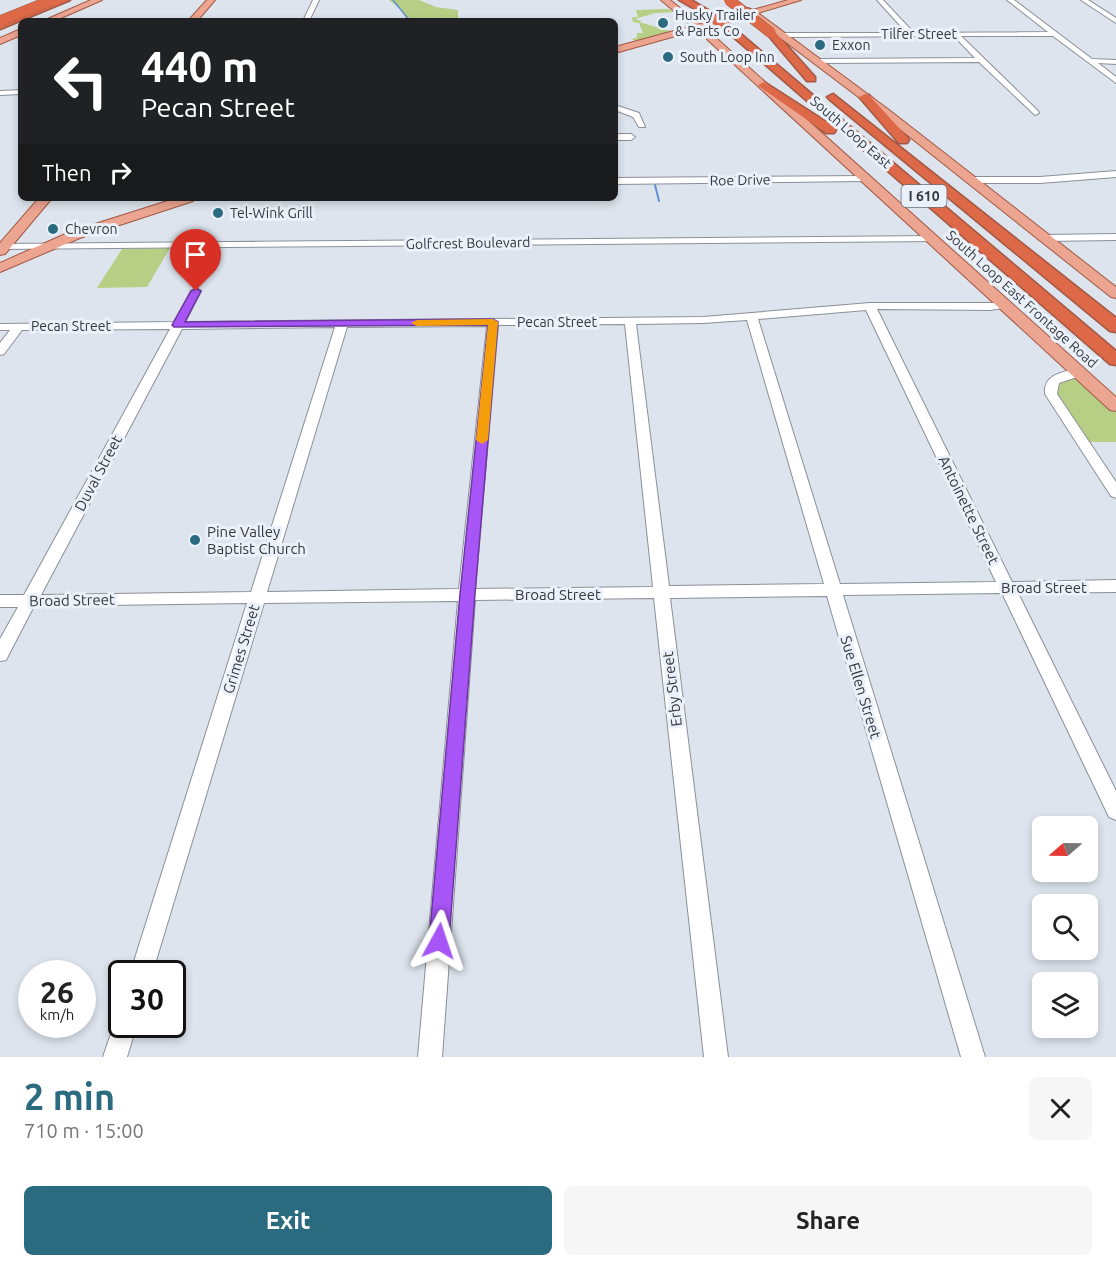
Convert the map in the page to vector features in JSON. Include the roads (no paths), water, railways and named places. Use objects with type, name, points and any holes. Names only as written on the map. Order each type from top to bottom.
[{"type":"highway","points":[[0,20],[45,0]]},
{"type":"highway","points":[[0,20],[52,0]]},
{"type":"highway","points":[[26,18],[65,0]]},
{"type":"highway","points":[[31,18],[74,0]]},
{"type":"highway","points":[[38,18],[82,0]]},
{"type":"highway","points":[[684,0],[710,14]]},
{"type":"highway","name":"South Loop East","points":[[692,0],[811,79],[1116,327]]},
{"type":"highway","points":[[729,0],[770,29],[811,79]]},
{"type":"highway","name":"South Loop East","points":[[723,10],[740,30],[899,174],[1116,360]]},
{"type":"highway","points":[[0,30],[18,22]]},
{"type":"highway","points":[[0,30],[18,23]]},
{"type":"highway","points":[[764,86],[899,174]]},
{"type":"highway","points":[[865,97],[949,190]]},
{"type":"main road","points":[[0,20],[40,0]]},
{"type":"main road","points":[[54,18],[98,0]]},
{"type":"main road","name":"South Loop East Frontage Road","points":[[665,0],[711,37],[1116,406]]},
{"type":"main road","points":[[735,0],[770,29]]},
{"type":"main road","points":[[618,49],[754,14],[787,8],[800,0]]},
{"type":"main road","points":[[196,18],[208,8]]},
{"type":"main road","points":[[645,42],[676,37],[711,37],[716,32],[747,23],[784,35],[1116,294]]},
{"type":"main road","points":[[676,37],[700,28]]},
{"type":"main road","points":[[0,41],[18,33]]},
{"type":"main road","points":[[0,268],[75,235],[181,201]]},
{"type":"main road","points":[[1,245],[34,203]]},
{"type":"main road","points":[[0,281],[151,212]]},
{"type":"street","points":[[307,18],[316,0]]},
{"type":"street","points":[[880,0],[912,34]]},
{"type":"street","points":[[1010,0],[1116,81]]},
{"type":"street","points":[[1084,0],[1116,21]]},
{"type":"street","points":[[1089,0],[1107,6]]},
{"type":"street","points":[[955,34],[1035,112]]},
{"type":"street","name":"Tilfer Street","points":[[784,35],[1054,34]]},
{"type":"street","points":[[820,62],[982,60]]},
{"type":"street","points":[[1089,61],[1116,62]]},
{"type":"street","points":[[0,93],[18,92]]},
{"type":"street","points":[[618,108],[636,115],[642,125]]},
{"type":"street","points":[[618,137],[631,137]]},
{"type":"street","points":[[969,180],[1083,178],[1116,174]]},
{"type":"street","name":"Roe Drive","points":[[618,181],[864,178]]},
{"type":"street","points":[[1044,238],[1116,237]]},
{"type":"street","name":"Golfcrest Boulevard","points":[[1,245],[72,247],[933,239]]},
{"type":"street","name":"Duval Street","points":[[0,655],[196,291]]},
{"type":"street","name":"Pecan Street","points":[[0,327],[630,321],[752,317],[870,306],[990,307],[1006,305]]},
{"type":"street","name":"Antoinette Street","points":[[870,306],[1116,811]]},
{"type":"street","name":"Sue Ellen Street","points":[[752,317],[973,1057]]},
{"type":"street","name":"Erby Street","points":[[630,321],[716,1057]]},
{"type":"street","points":[[430,1057],[467,594],[493,322]]},
{"type":"street","name":"Grimes Street","points":[[145,960],[342,324]]},
{"type":"street","points":[[0,351],[19,327]]},
{"type":"street","points":[[1079,372],[1058,377],[1051,382],[1049,387],[1051,394],[1116,493]]},
{"type":"street","name":"Broad Street","points":[[0,601],[1116,586]]},
{"type":"street","points":[[115,1057],[121,1038]]},
{"type":"waterway","points":[[393,0],[408,18]]},
{"type":"waterway","points":[[655,185],[659,201]]},
{"type":"place","name":"Husky Trailer & Parts Co","points":[[663,23]]},
{"type":"place","name":"Exxon","points":[[820,45]]},
{"type":"place","name":"South Loop Inn","points":[[668,57]]},
{"type":"place","name":"Tel-Wink Grill","points":[[218,213]]},
{"type":"place","name":"Chevron","points":[[53,229]]},
{"type":"place","name":"Pine Valley Baptist Church","points":[[195,540]]}]
